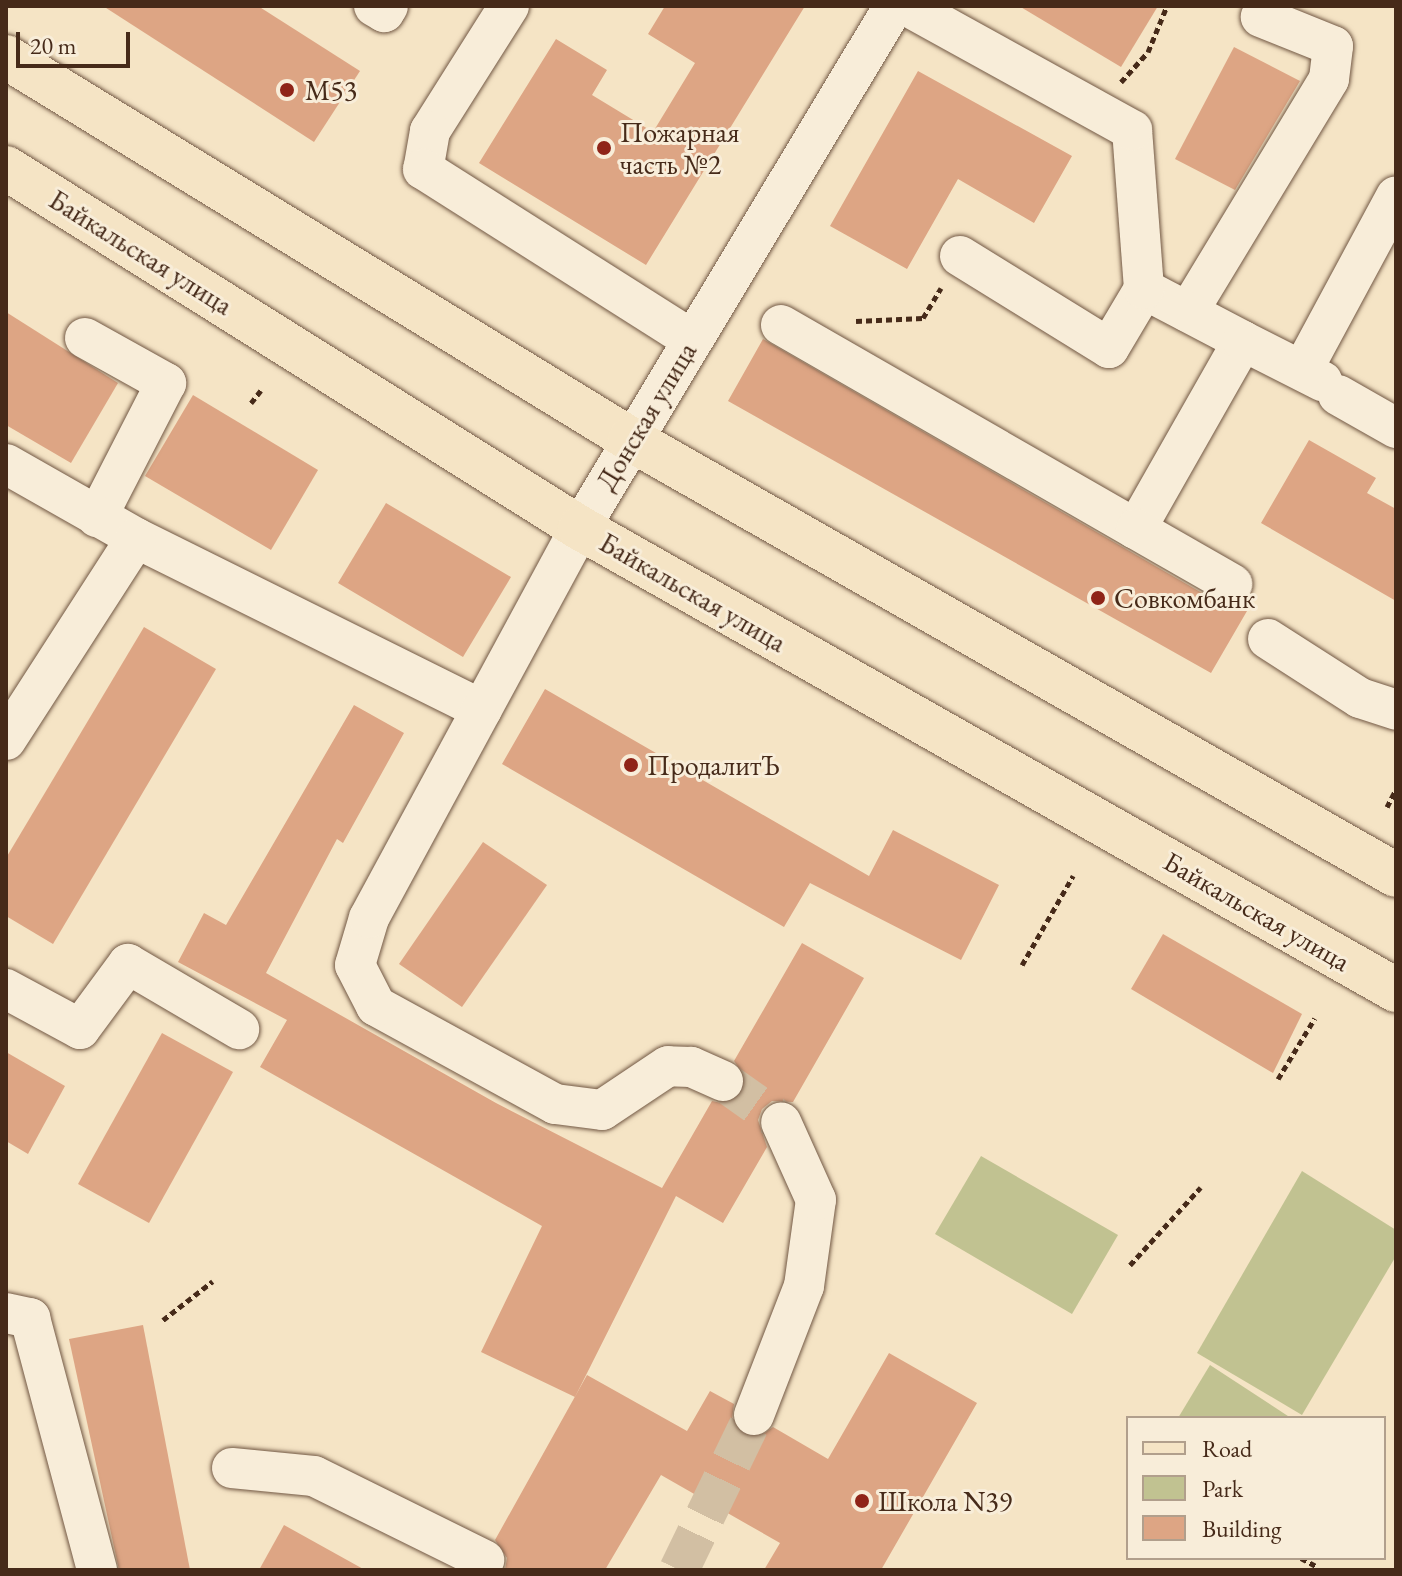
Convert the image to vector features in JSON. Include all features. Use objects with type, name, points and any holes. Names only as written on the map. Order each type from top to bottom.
[{"type":"main road","points":[[6,57],[630,439],[1396,875]]},
{"type":"main road","name":"Байкальская улица","points":[[6,168],[580,528],[1396,990]]},
{"type":"street","points":[[374,6],[384,12],[388,6]]},
{"type":"street","points":[[509,6],[430,131],[423,169],[692,340]]},
{"type":"street","name":"Донская улица","points":[[723,1081],[691,1067],[668,1066],[602,1110],[555,1104],[376,1006],[355,965],[369,918],[630,439],[894,6]]},
{"type":"street","points":[[907,6],[1132,130],[1144,289],[1109,348],[960,256]]},
{"type":"street","points":[[1188,312],[1329,79],[1333,46],[1261,17]]},
{"type":"street","points":[[1321,382],[1396,196]]},
{"type":"street","points":[[1144,289],[1321,382],[1396,428]]},
{"type":"street","points":[[781,325],[1232,584]]},
{"type":"street","points":[[85,338],[166,383],[97,517]]},
{"type":"street","points":[[1136,529],[1243,341]]},
{"type":"street","points":[[6,464],[136,538],[482,710]]},
{"type":"street","points":[[6,740],[136,538]]},
{"type":"street","points":[[1268,639],[1360,698],[1396,710]]},
{"type":"street","points":[[6,989],[80,1029],[128,964],[239,1029]]},
{"type":"street","points":[[754,1415],[804,1286],[816,1200],[781,1122]]},
{"type":"street","points":[[6,1313],[30,1318],[97,1570]]},
{"type":"street","points":[[232,1468],[314,1476],[484,1560]]},
{"type":"path","points":[[1099,113],[1148,52],[1167,6]]},
{"type":"path","points":[[844,322],[923,318],[960,256]]},
{"type":"path","points":[[251,403],[261,390]]},
{"type":"path","points":[[1387,807],[1396,789]]},
{"type":"path","points":[[1022,965],[1073,876]]},
{"type":"path","points":[[1278,1079],[1315,1018]]},
{"type":"path","points":[[1130,1265],[1201,1187]]},
{"type":"path","points":[[163,1320],[213,1281]]},
{"type":"path","points":[[1305,1560],[1318,1567]]},
{"type":"green space","points":[[981,1156],[1118,1235],[1072,1314],[935,1234]]},
{"type":"green space","points":[[1302,1171],[1396,1230],[1396,1256],[1302,1415],[1197,1353]]},
{"type":"green space","points":[[1210,1365],[1288,1416],[1179,1416]]},
{"type":"building","points":[[103,6],[258,6],[360,71],[314,142]]},
{"type":"building","name":"Пожарная часть №2","points":[[665,6],[805,6],[646,265],[479,163],[556,39],[607,70],[592,95],[653,132],[695,63],[648,34]]},
{"type":"building","points":[[1019,6],[1158,6],[1121,67]]},
{"type":"building","points":[[1234,47],[1300,81],[1235,190],[1175,159]]},
{"type":"building","points":[[918,71],[1072,156],[1034,223],[958,179],[907,269],[830,226]]},
{"type":"building","points":[[6,312],[118,383],[71,463],[6,425]]},
{"type":"building","points":[[763,339],[1221,604],[1247,611],[1211,673],[728,401]]},
{"type":"building","points":[[193,395],[318,470],[271,550],[145,476]]},
{"type":"building","points":[[1309,440],[1376,478],[1367,493],[1396,509],[1396,601],[1261,523]]},
{"type":"building","points":[[386,503],[511,577],[463,657],[338,583]]},
{"type":"building","points":[[144,627],[216,669],[53,944],[6,916],[6,858]]},
{"type":"building","points":[[545,689],[869,876],[893,830],[999,885],[961,960],[810,883],[784,927],[502,764]]},
{"type":"building","points":[[354,705],[404,733],[343,843],[337,839],[266,973],[496,1103],[662,1188],[712,1101],[726,1104],[744,1091],[746,1078],[734,1061],[802,943],[864,978],[793,1102],[772,1101],[762,1109],[758,1120],[767,1147],[723,1223],[676,1196],[575,1397],[481,1352],[542,1226],[260,1067],[287,1020],[178,962],[204,913],[226,925]]},
{"type":"building","points":[[483,842],[547,885],[462,1007],[399,964]]},
{"type":"building","points":[[1163,934],[1302,1014],[1273,1073],[1131,989]]},
{"type":"building","points":[[162,1033],[233,1072],[149,1223],[78,1184]]},
{"type":"building","points":[[6,1052],[65,1086],[28,1154],[6,1141]]},
{"type":"building","points":[[143,1325],[190,1570],[119,1570],[69,1339]]},
{"type":"building","points":[[889,1353],[977,1403],[881,1570],[764,1570],[780,1543],[661,1475],[605,1570],[505,1570],[507,1558],[495,1540],[587,1375],[687,1431],[710,1391],[734,1404],[732,1419],[745,1436],[758,1438],[773,1427],[828,1459]]},
{"type":"building","points":[[284,1525],[365,1570],[259,1570]]},
{"type":"tunnel","points":[[723,1081],[781,1122]]},
{"type":"tunnel","points":[[679,1570],[754,1415]]},
{"type":"place","name":"М53","points":[[287,90]]},
{"type":"place","name":"Пожарная часть №2","points":[[604,148]]},
{"type":"place","name":"Совкомбанк","points":[[1098,598]]},
{"type":"place","name":"ПродалитЪ","points":[[631,765]]},
{"type":"place","name":"Школа N39","points":[[862,1501]]}]
